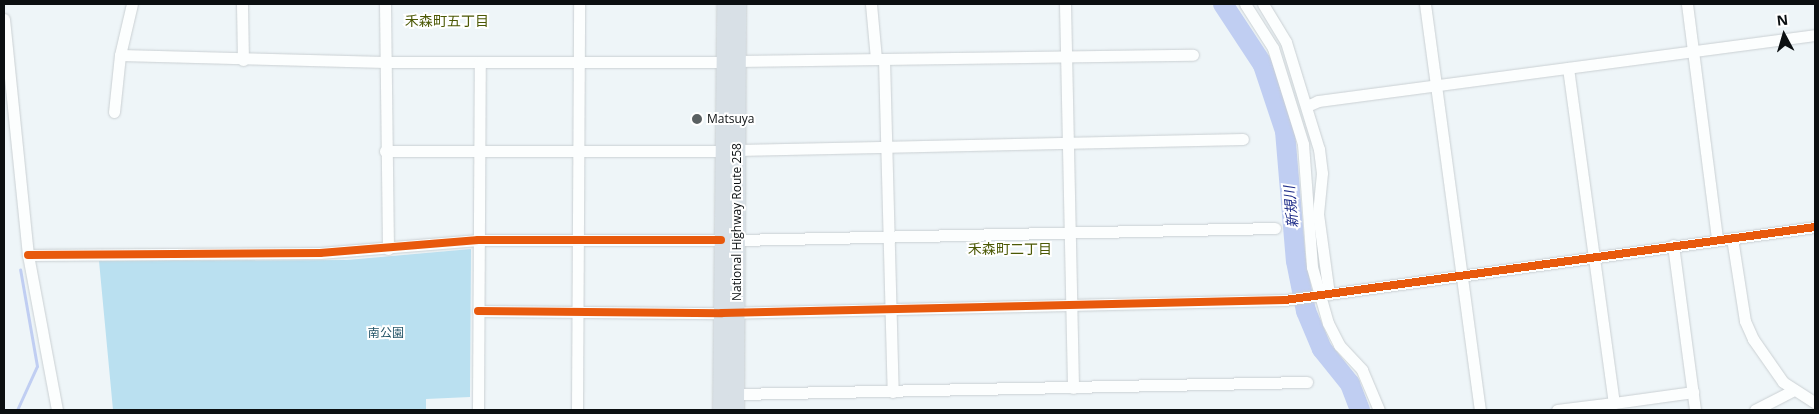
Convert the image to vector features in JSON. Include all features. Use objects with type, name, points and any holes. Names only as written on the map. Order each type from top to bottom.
[{"type":"highway","name":"National Highway Route 258","points":[[725,4],[731,62]]},
{"type":"highway","name":"National Highway Route 258","points":[[736,410],[737,394],[722,240],[730,151],[731,62],[738,4]]},
{"type":"highway","name":"National Highway Route 258","points":[[721,410],[738,240],[730,151]]},
{"type":"street","points":[[114,112],[120,55],[132,4]]},
{"type":"street","points":[[242,4],[244,60]]},
{"type":"street","points":[[385,4],[385,151],[388,249]]},
{"type":"street","points":[[577,410],[580,152],[579,4]]},
{"type":"street","points":[[871,4],[880,59],[886,148],[893,392]]},
{"type":"street","points":[[1065,4],[1074,388]]},
{"type":"street","points":[[1245,4],[1273,48],[1303,144],[1312,267],[1321,295],[1339,345],[1362,370],[1379,410]]},
{"type":"street","points":[[1263,4],[1286,42],[1308,106],[1322,173],[1318,214],[1321,295]]},
{"type":"street","points":[[1425,4],[1480,410]]},
{"type":"street","points":[[1686,4],[1717,239]]},
{"type":"street","points":[[4,19],[28,255],[57,410]]},
{"type":"street","points":[[1308,106],[1436,85],[1815,35]]},
{"type":"street","points":[[120,55],[244,60],[385,62],[731,62],[1193,55]]},
{"type":"street","points":[[478,410],[480,62]]},
{"type":"street","points":[[1568,68],[1614,403]]},
{"type":"street","points":[[385,151],[730,151],[1243,139]]},
{"type":"street","points":[[478,311],[730,312],[1290,299],[1815,227]]},
{"type":"street","points":[[738,240],[1275,228]]},
{"type":"street","points":[[1732,238],[1745,321],[1782,382],[1815,403]]},
{"type":"street","points":[[28,255],[230,255],[388,249],[478,240],[722,240]]},
{"type":"street","points":[[1673,246],[1695,410]]},
{"type":"street","points":[[737,394],[1308,382]]},
{"type":"street","points":[[1755,410],[1794,390]]},
{"type":"street","points":[[1557,410],[1693,392]]},
{"type":"green space","name":"南公園","points":[[471,249],[470,397],[426,399],[426,410],[113,410],[99,261],[347,260]]},
{"type":"waterway","name":"新規川","points":[[1223,4],[1263,65],[1285,131],[1296,261],[1306,311],[1322,349],[1350,384],[1360,410]]},
{"type":"waterway","points":[[17,410],[37,366],[20,269]]},
{"type":"cycle path","points":[[478,311],[722,313],[1285,300],[1815,227]]},
{"type":"cycle path","points":[[28,255],[320,253],[478,240],[721,240]]},
{"type":"place","name":"Matsuya","points":[[697,119]]},
{"type":"district","name":"禾森町五丁目","points":[[447,21]]},
{"type":"district","name":"禾森町二丁目","points":[[1010,249]]}]
